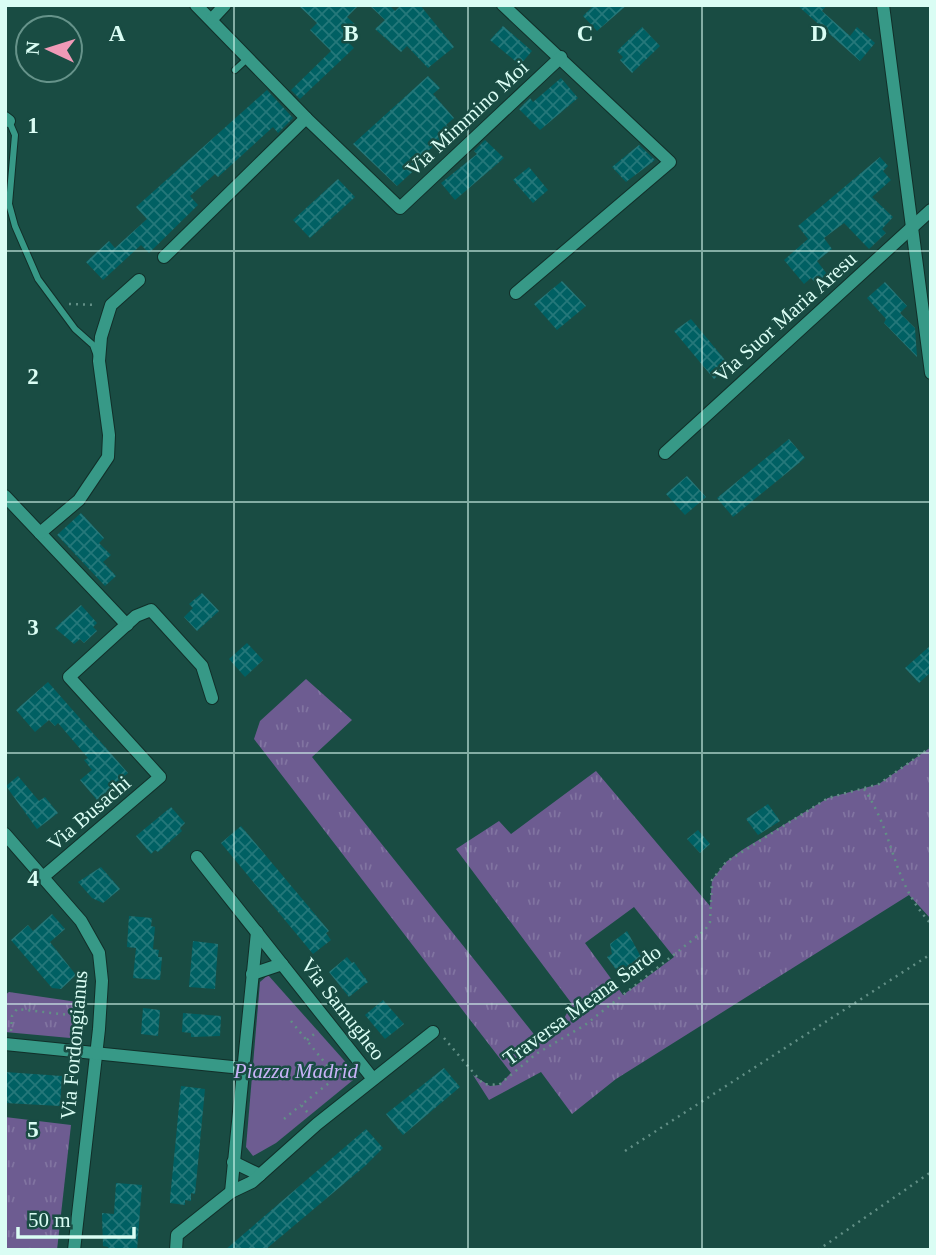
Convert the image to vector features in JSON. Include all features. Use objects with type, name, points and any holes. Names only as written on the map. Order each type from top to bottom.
[{"type":"street","points":[[164,257],[306,118],[196,5]]},
{"type":"street","points":[[212,19],[225,5]]},
{"type":"street","points":[[503,5],[670,162],[516,293]]},
{"type":"street","points":[[883,5],[931,373]]},
{"type":"street","name":"Via Mimmino Moi","points":[[306,118],[400,208],[561,57]]},
{"type":"street","name":"Via Suor Maria Aresu","points":[[665,453],[931,210]]},
{"type":"street","points":[[40,533],[79,500],[108,457],[109,435],[99,361],[101,337],[111,305],[139,280]]},
{"type":"street","points":[[5,496],[127,625],[151,610],[202,666],[212,698]]},
{"type":"street","name":"Via Busachi","points":[[43,877],[160,777],[69,677],[127,625]]},
{"type":"street","name":"Via Fordongianus","points":[[5,834],[81,920],[99,953],[102,981],[99,1018],[74,1250]]},
{"type":"street","name":"Via Samugheo","points":[[197,857],[373,1079]]},
{"type":"street","points":[[231,1192],[257,932]]},
{"type":"street","name":"Via Samugheo","points":[[252,974],[282,964]]},
{"type":"street","points":[[176,1250],[177,1235],[231,1192],[260,1175],[317,1124],[433,1032]]},
{"type":"street","points":[[7,1044],[242,1068]]},
{"type":"street","points":[[233,1163],[260,1175]]},
{"type":"lane","points":[[235,70],[248,58]]},
{"type":"lane","points":[[7,119],[15,135],[9,204],[38,279],[75,329],[93,345],[99,361]]},
{"type":"path","points":[[59,304],[111,305]]},
{"type":"path","name":"Traversa Meana Sardo","points":[[433,1032],[451,1045],[482,1084],[499,1085],[536,1054],[585,1025],[705,930],[710,922],[712,880],[726,862],[828,798],[864,789],[890,778],[931,747]]},
{"type":"path","points":[[864,789],[881,818],[905,892],[931,924]]},
{"type":"path","points":[[625,1151],[931,954]]},
{"type":"path","points":[[7,1044],[12,1016],[16,1009],[99,1018]]},
{"type":"path","points":[[284,1119],[329,1083],[331,1077],[330,1069],[291,1021]]},
{"type":"path","points":[[302,1105],[317,1124]]},
{"type":"path","points":[[818,1250],[931,1172]]},
{"type":"green space","points":[[306,679],[352,720],[312,757],[537,1038],[557,1031],[572,1004],[456,849],[499,821],[511,834],[596,771],[710,906],[712,880],[726,862],[742,850],[828,798],[879,784],[931,747],[931,919],[909,895],[616,1079],[572,1114],[541,1072],[489,1100],[473,1075],[490,1086],[499,1085],[511,1073],[254,739],[260,721]],"holes":[[[634,907],[674,957],[623,995],[585,943]]]},
{"type":"green space","name":"Piazza Madrid","points":[[268,975],[358,1076],[276,1143],[253,1156],[246,1147],[260,982]]},
{"type":"green space","points":[[9,992],[84,1003],[81,1039],[5,1032],[5,995]]},
{"type":"green space","points":[[5,1117],[71,1125],[57,1250],[5,1250]]},
{"type":"building","points":[[298,5],[359,5],[347,17],[358,27],[345,39],[354,48],[300,99],[291,90],[331,51],[310,30],[317,23]]},
{"type":"building","points":[[369,5],[389,5],[395,11],[401,5],[420,5],[454,47],[428,68],[407,46],[401,52],[375,29],[385,20]]},
{"type":"building","points":[[594,5],[627,5],[597,31],[583,16]]},
{"type":"building","points":[[797,5],[827,5],[822,11],[850,36],[857,27],[875,43],[860,61]]},
{"type":"building","points":[[503,26],[532,51],[520,65],[490,40]]},
{"type":"building","points":[[642,27],[660,46],[632,73],[620,60],[623,57],[617,51]]},
{"type":"building","points":[[428,76],[440,88],[433,94],[454,118],[446,125],[451,130],[417,161],[421,164],[397,186],[353,144]]},
{"type":"building","points":[[561,78],[578,98],[540,130],[519,109],[530,98],[533,102]]},
{"type":"building","points":[[267,90],[293,118],[278,133],[273,127],[218,177],[215,174],[190,196],[198,205],[149,253],[141,245],[103,280],[86,262],[109,241],[115,248],[147,219],[136,207]]},
{"type":"building","points":[[485,140],[504,158],[455,200],[441,183],[477,154],[474,151]]},
{"type":"building","points":[[639,145],[655,160],[626,182],[612,167]]},
{"type":"building","points":[[880,157],[888,166],[883,171],[891,180],[872,197],[893,217],[882,229],[886,233],[869,249],[844,223],[824,238],[832,249],[817,261],[827,274],[816,283],[811,278],[804,284],[784,260],[808,239],[798,226]]},
{"type":"building","points":[[529,167],[548,190],[533,203],[513,180]]},
{"type":"building","points":[[338,179],[355,197],[310,238],[293,220]]},
{"type":"building","points":[[562,281],[586,306],[557,330],[534,304]]},
{"type":"building","points":[[885,282],[907,306],[900,313],[915,328],[917,357],[884,323],[886,319],[867,298]]},
{"type":"building","points":[[691,319],[730,366],[714,379],[674,331]]},
{"type":"building","points":[[789,439],[805,458],[733,517],[717,498]]},
{"type":"building","points":[[687,476],[706,497],[685,515],[666,494]]},
{"type":"building","points":[[81,513],[104,538],[99,543],[111,555],[103,562],[116,576],[105,586],[57,535]]},
{"type":"building","points":[[202,593],[219,611],[197,631],[184,617],[193,608],[189,604]]},
{"type":"building","points":[[81,605],[97,623],[93,627],[97,631],[84,643],[80,639],[74,644],[55,628]]},
{"type":"building","points":[[247,643],[263,660],[245,677],[229,659]]},
{"type":"building","points":[[931,645],[931,672],[919,683],[905,668]]},
{"type":"building","points":[[48,682],[128,773],[97,800],[80,780],[92,770],[84,760],[88,758],[58,723],[55,726],[49,720],[35,732],[16,710]]},
{"type":"building","points":[[18,776],[39,801],[45,797],[58,813],[37,829],[6,786]]},
{"type":"building","points":[[768,804],[780,821],[758,835],[746,819]]},
{"type":"building","points":[[171,807],[185,823],[180,828],[182,831],[158,852],[155,850],[151,854],[136,836]]},
{"type":"building","points":[[241,826],[329,931],[326,933],[331,940],[313,954],[221,843]]},
{"type":"building","points":[[698,830],[710,844],[700,853],[687,839]]},
{"type":"building","points":[[101,867],[120,889],[103,903],[92,898],[78,882]]},
{"type":"building","points":[[52,914],[65,929],[50,942],[76,975],[61,989],[52,988],[11,940],[28,925],[33,931]]},
{"type":"building","points":[[129,916],[152,918],[151,926],[155,927],[153,949],[159,950],[158,957],[162,957],[160,980],[133,978],[136,948],[127,947]]},
{"type":"building","points":[[627,931],[642,959],[620,975],[607,957],[612,954],[610,944]]},
{"type":"building","points":[[193,941],[218,944],[215,989],[189,987]]},
{"type":"building","points":[[347,957],[354,962],[368,982],[349,997],[329,972]]},
{"type":"building","points":[[383,1000],[404,1024],[385,1039],[365,1015]]},
{"type":"building","points":[[143,1008],[160,1010],[158,1036],[141,1034]]},
{"type":"building","points":[[183,1013],[221,1016],[220,1036],[191,1037],[191,1033],[182,1032]]},
{"type":"building","points":[[444,1068],[460,1087],[403,1135],[386,1114]]},
{"type":"building","points":[[5,1072],[62,1076],[60,1106],[5,1103]]},
{"type":"building","points":[[181,1086],[205,1089],[195,1194],[191,1193],[191,1201],[185,1200],[185,1205],[170,1203]]},
{"type":"building","points":[[366,1129],[383,1148],[365,1166],[265,1250],[225,1250]]},
{"type":"building","points":[[116,1183],[142,1185],[137,1250],[108,1250],[108,1247],[103,1246],[102,1213],[114,1214]]}]
